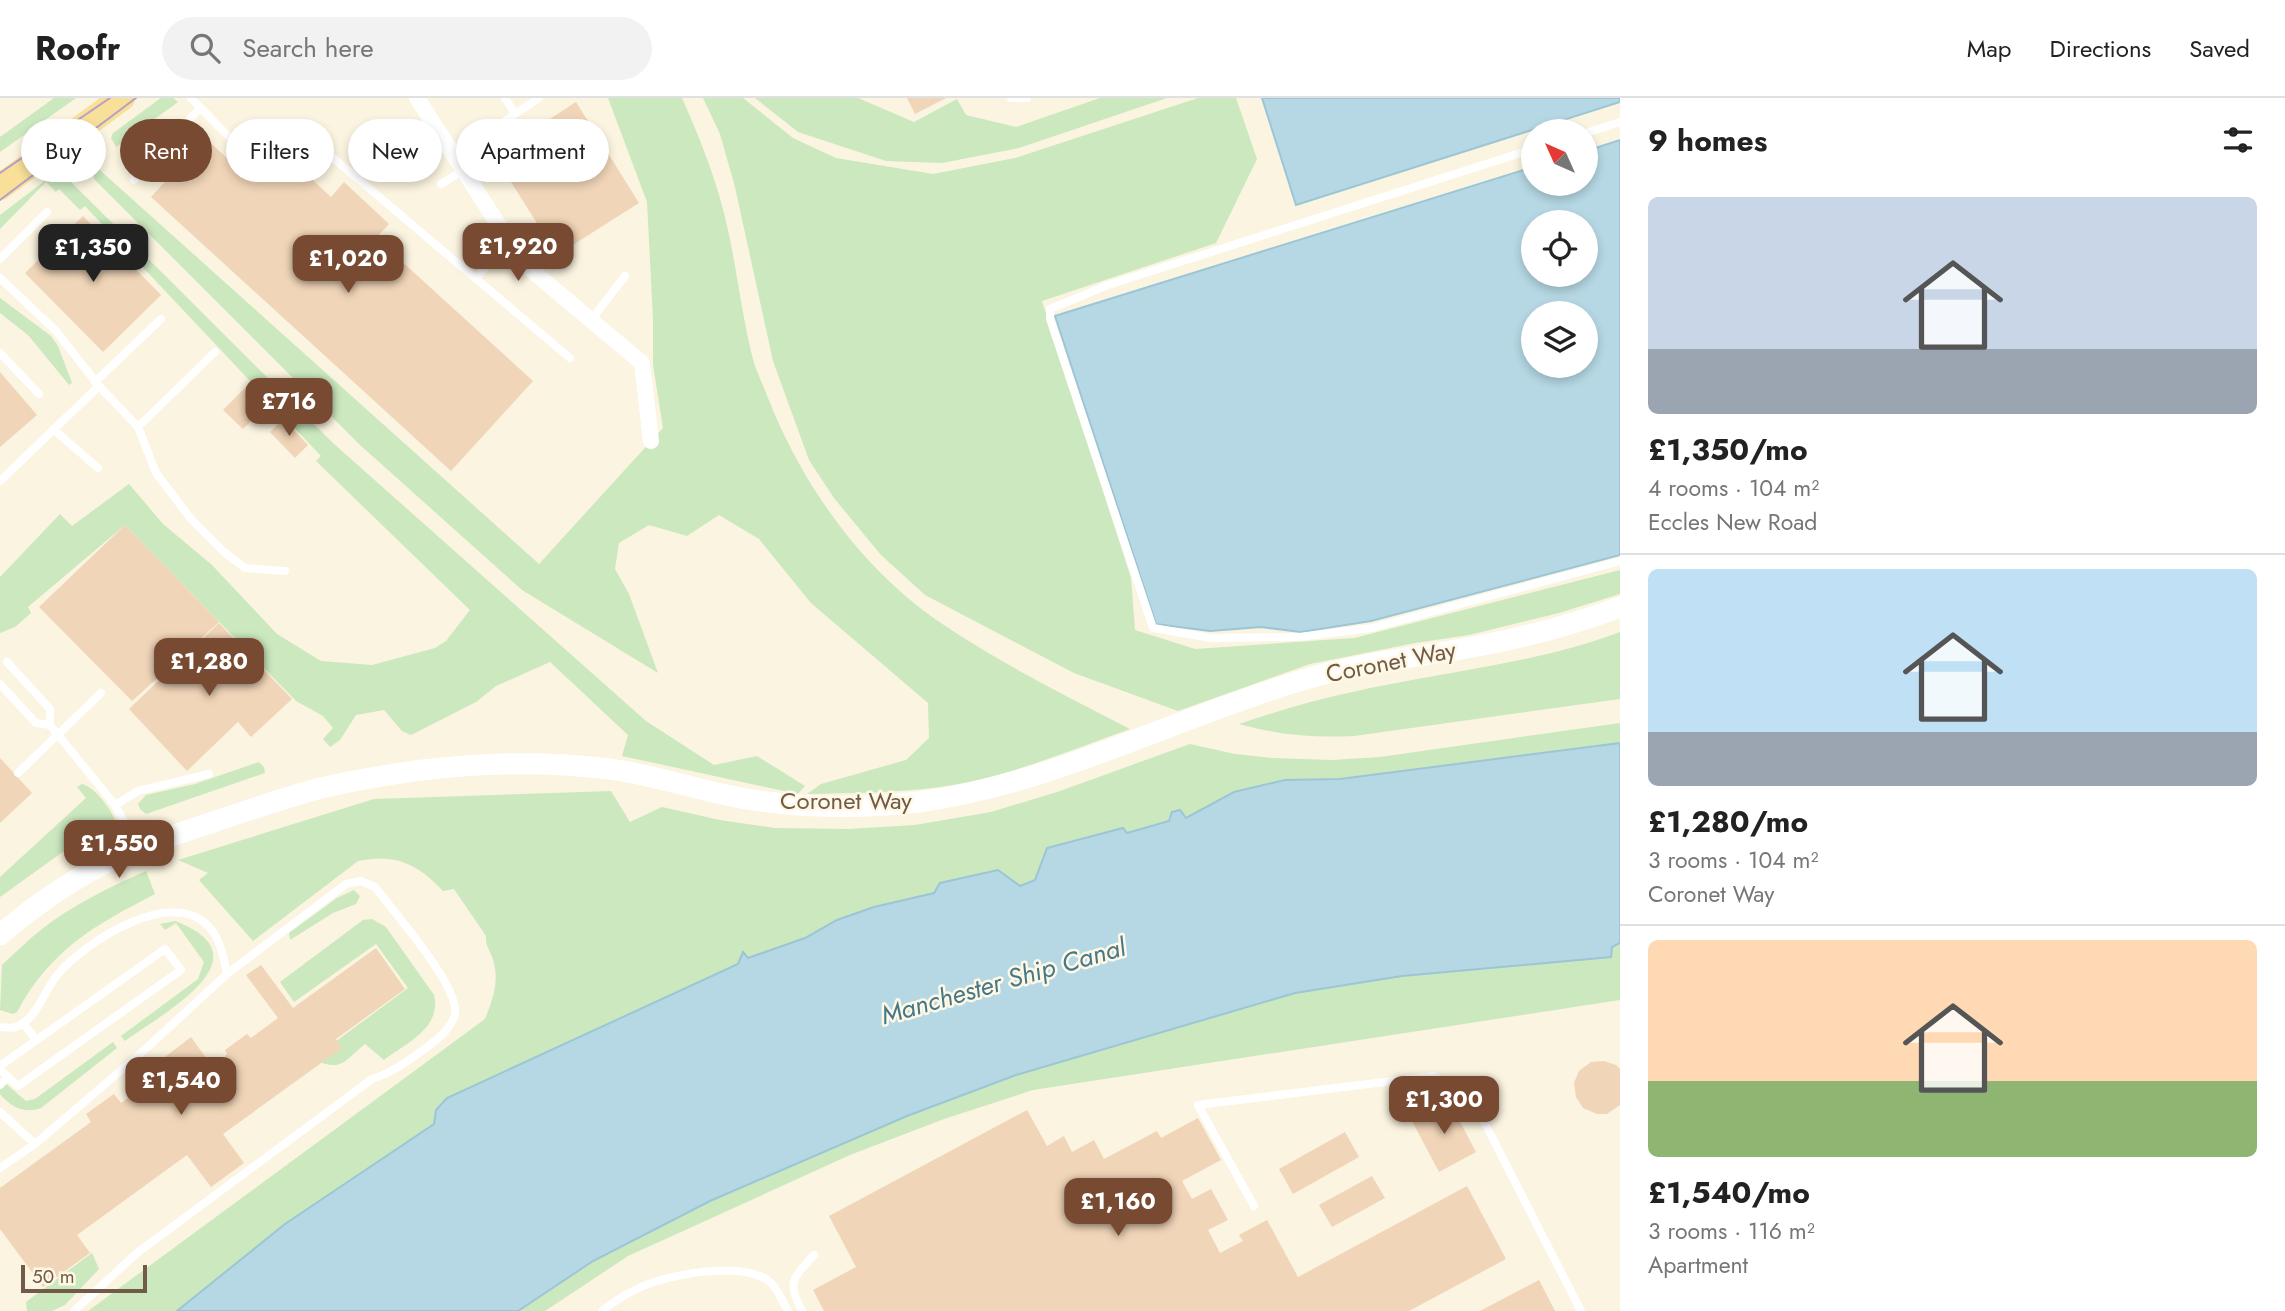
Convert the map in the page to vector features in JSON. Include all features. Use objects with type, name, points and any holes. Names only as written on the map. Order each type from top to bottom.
[{"type":"main road","points":[[0,187],[122,98]]},
{"type":"street","points":[[417,98],[456,158]]},
{"type":"street","points":[[472,182],[523,263],[642,363],[650,441]]},
{"type":"street","name":"Coronet Way","points":[[0,935],[18,919],[81,877],[138,849],[320,789],[393,775],[530,763],[612,769],[737,797],[805,806],[914,802],[965,794],[1037,775],[1268,690],[1338,670],[1510,639],[1588,619],[1620,607]]},
{"type":"lane","points":[[191,98],[227,135],[242,143],[287,129],[301,131],[570,358]]},
{"type":"lane","points":[[505,98],[515,114]]},
{"type":"lane","points":[[454,155],[539,98]]},
{"type":"lane","points":[[1011,98],[1027,98]]},
{"type":"lane","points":[[190,119],[200,108]]},
{"type":"lane","points":[[1598,129],[1620,122]]},
{"type":"lane","points":[[1521,153],[1108,285],[1050,309],[1050,319],[1153,628],[1211,638],[1300,637],[1372,628],[1620,561]]},
{"type":"lane","points":[[441,184],[456,175]]},
{"type":"lane","points":[[0,259],[47,212]]},
{"type":"lane","points":[[476,279],[490,261],[511,244]]},
{"type":"lane","points":[[590,320],[625,276]]},
{"type":"lane","points":[[0,278],[56,331],[97,384],[138,427],[156,473],[191,519],[224,552],[245,568],[285,572]]},
{"type":"lane","points":[[0,481],[161,319]]},
{"type":"lane","points":[[138,427],[215,352]]},
{"type":"lane","points":[[0,353],[39,394]]},
{"type":"lane","points":[[53,429],[98,468]]},
{"type":"lane","points":[[6,662],[50,709],[50,725]]},
{"type":"lane","points":[[0,684],[36,723],[50,725],[59,734],[87,773],[115,805],[138,849]]},
{"type":"lane","points":[[18,773],[101,693]]},
{"type":"lane","points":[[115,805],[138,791],[209,774]]},
{"type":"lane","points":[[0,1168],[35,1144],[139,1055],[227,974],[345,884],[361,881],[375,887],[446,981],[454,999],[455,1014],[447,1030],[438,1039],[391,1073],[372,1079],[137,1253],[74,1311]]},
{"type":"lane","points":[[0,1027],[14,1028],[23,1023],[30,1017],[59,973],[121,925],[136,920],[171,913],[191,914],[201,920],[217,938],[227,974]]},
{"type":"lane","points":[[165,949],[181,970],[18,1086],[0,1068],[165,949]]},
{"type":"lane","points":[[23,1023],[36,1040]]},
{"type":"lane","points":[[1254,1206],[1198,1105],[1433,1076],[1457,1088],[1475,1104],[1581,1311]]},
{"type":"lane","points":[[0,1085],[8,1077]]},
{"type":"lane","points":[[0,1112],[35,1144]]},
{"type":"lane","points":[[802,1311],[792,1293],[791,1284],[814,1255]]},
{"type":"lane","points":[[601,1311],[620,1297],[654,1282],[735,1269],[764,1277],[774,1287],[788,1311]]},
{"type":"green space","points":[[54,98],[76,98],[46,119],[25,119]]},
{"type":"green space","points":[[161,98],[173,98],[178,102],[155,119],[132,119]]},
{"type":"green space","points":[[608,98],[682,98],[721,202],[757,372],[799,464],[839,525],[862,553],[915,604],[966,640],[1130,729],[1036,763],[965,783],[907,790],[807,794],[821,784],[906,760],[929,738],[928,703],[811,603],[759,539],[719,515],[687,536],[649,525],[619,543],[615,569],[629,594],[658,673],[522,590],[359,444],[97,182],[106,182],[106,176],[539,564],[663,428],[653,365],[647,202]]},
{"type":"green space","points":[[703,98],[743,98],[793,138],[836,158],[933,174],[1015,158],[1198,98],[1236,98],[1257,159],[1216,243],[1042,301],[1131,578],[1135,630],[1195,649],[1354,638],[1620,570],[1620,594],[1559,613],[1469,635],[1310,664],[1178,711],[1074,673],[925,595],[881,555],[834,498],[809,460],[773,361],[735,187],[720,134]]},
{"type":"green space","points":[[755,98],[858,98],[914,122],[957,99],[966,115],[1016,127],[1100,98],[1167,98],[1019,148],[942,163],[886,161],[798,132]]},
{"type":"green space","points":[[21,122],[21,137],[0,152],[0,137]]},
{"type":"green space","points":[[120,128],[120,144],[116,147],[111,138]]},
{"type":"green space","points":[[43,182],[46,182],[0,229],[0,215]]},
{"type":"green space","points":[[46,182],[71,182],[334,444],[646,721],[714,765],[757,756],[805,786],[798,794],[622,756],[628,735],[550,662],[496,686],[476,702],[411,735],[402,731],[384,710],[356,715],[340,740],[330,747],[323,739],[333,728],[323,716],[296,701],[125,525],[28,607],[31,613],[15,627],[0,633],[0,577],[60,514],[72,526],[129,484],[163,524],[212,565],[277,634],[321,661],[372,665],[435,648],[446,641],[470,610],[316,461],[321,456],[85,206],[80,210],[59,189],[56,192]]},
{"type":"green space","points":[[0,298],[51,336],[58,346],[72,383],[69,385],[28,335],[0,313]]},
{"type":"green space","points":[[1620,632],[1620,699],[1354,736],[1296,735],[1239,724],[1334,696],[1519,660]]},
{"type":"green space","points":[[1620,723],[1620,743],[1340,779],[1285,780],[1234,792],[1186,818],[1127,833],[1122,828],[1108,833],[1046,873],[1019,886],[998,870],[941,883],[935,893],[874,907],[837,920],[805,938],[748,959],[743,952],[739,964],[436,1110],[434,1124],[285,1224],[177,1311],[88,1311],[485,1019],[494,992],[495,971],[486,936],[454,889],[443,891],[424,874],[405,863],[383,859],[358,861],[253,941],[199,880],[208,873],[178,860],[374,799],[611,791],[630,822],[662,807],[720,820],[775,828],[848,829],[915,825],[991,812],[1060,791],[1190,744],[1235,754],[1332,760],[1380,757]]},
{"type":"green space","points":[[259,762],[265,773],[146,814],[138,804],[146,795],[195,784]]},
{"type":"green space","points":[[82,784],[102,800],[116,823],[64,851],[0,897],[0,877],[86,798],[77,787]]},
{"type":"green space","points":[[146,871],[155,894],[76,941],[44,971],[17,1012],[13,1014],[0,1010],[2,965],[54,920]]},
{"type":"green space","points":[[354,890],[360,896],[356,904],[333,913],[290,940],[289,933],[337,898]]},
{"type":"green space","points":[[372,919],[386,927],[434,995],[433,1017],[420,1034],[384,1060],[365,1044],[346,1061],[336,1065],[322,1063],[312,1059],[408,988],[376,944],[294,1002],[280,982],[363,920]]},
{"type":"green space","points":[[175,921],[202,935],[213,951],[211,967],[200,984],[183,1000],[125,1041],[121,1036],[198,979],[204,962],[176,923],[165,930],[160,924]]},
{"type":"green space","points":[[1620,943],[1620,1000],[1033,1090],[944,1119],[850,1155],[628,1256],[545,1311],[518,1311],[593,1261],[710,1201],[907,1116],[1016,1075],[1295,993],[1402,976],[1610,957],[1612,947]]},
{"type":"green space","points":[[113,1042],[117,1048],[41,1108],[18,1108],[0,1094],[5,1083],[26,1101],[35,1099]]},
{"type":"green space","points":[[92,1253],[99,1269],[65,1305],[52,1311],[27,1311],[26,1302]]},
{"type":"water","points":[[1262,98],[1620,98],[1620,102],[1567,119],[1521,119],[1521,133],[1296,205]]},
{"type":"water","points":[[1620,140],[1620,555],[1371,621],[1301,632],[1261,627],[1210,631],[1156,624],[1055,316],[1521,171],[1521,196],[1598,196],[1598,147]]},
{"type":"water","name":"Manchester Ship Canal","points":[[1620,743],[1620,943],[1612,947],[1611,957],[1402,976],[1295,993],[1016,1075],[907,1116],[710,1201],[593,1261],[518,1311],[177,1311],[285,1224],[434,1124],[436,1110],[447,1098],[738,964],[743,952],[748,958],[805,938],[837,920],[874,907],[934,893],[940,883],[998,870],[1020,886],[1035,880],[1047,848],[1123,828],[1127,833],[1169,821],[1172,812],[1180,810],[1186,818],[1234,792],[1285,780],[1340,779]]},
{"type":"building","points":[[907,98],[946,98],[915,114]]},
{"type":"building","points":[[576,102],[587,119],[550,119]]},
{"type":"building","points":[[212,144],[226,157],[226,182],[315,182],[331,197],[344,182],[389,224],[376,238],[533,381],[451,471],[151,197],[165,182],[212,182]]},
{"type":"building","points":[[609,155],[639,203],[557,255],[511,182],[609,182]]},
{"type":"building","points":[[83,216],[161,295],[103,352],[25,273]]},
{"type":"building","points":[[0,372],[37,415],[0,447]]},
{"type":"building","points":[[248,385],[268,404],[243,429],[223,410]]},
{"type":"building","points":[[283,419],[308,445],[295,458],[270,432]]},
{"type":"building","points":[[125,525],[219,622],[132,701],[39,607]]},
{"type":"building","points":[[219,623],[292,699],[251,737],[238,722],[187,771],[129,709]]},
{"type":"building","points":[[0,758],[32,793],[0,823]]},
{"type":"building","points":[[376,948],[405,989],[336,1039],[342,1048],[223,1134],[244,1163],[211,1187],[187,1155],[77,1235],[90,1253],[43,1287],[0,1229],[0,1188],[91,1122],[86,1114],[114,1094],[121,1103],[141,1088],[148,1098],[166,1086],[152,1067],[191,1037],[214,1069],[227,1060],[225,1050],[247,1034],[251,1038],[278,1018],[246,975],[261,965],[293,1008]]},
{"type":"building","points":[[1604,1061],[1620,1069],[1620,1105],[1607,1114],[1597,1114],[1583,1108],[1576,1097],[1574,1083],[1579,1071],[1591,1062]]},
{"type":"building","points":[[1448,1099],[1476,1152],[1439,1172],[1411,1119]]},
{"type":"building","points":[[1027,1110],[1047,1146],[1064,1136],[1072,1152],[1094,1140],[1104,1159],[1157,1131],[1161,1138],[1198,1118],[1221,1160],[1182,1181],[1192,1199],[1211,1189],[1228,1220],[1208,1230],[1220,1253],[1243,1241],[1239,1235],[1267,1220],[1298,1277],[1467,1186],[1506,1259],[1409,1311],[824,1311],[813,1290],[856,1267],[829,1216]]},
{"type":"building","points":[[1345,1132],[1359,1157],[1293,1194],[1279,1169]]},
{"type":"building","points":[[1372,1176],[1385,1198],[1332,1227],[1319,1205]]},
{"type":"building","points":[[1539,1280],[1555,1311],[1480,1311]]},
{"type":"tram line","points":[[0,173],[110,98]]},
{"type":"tram line","points":[[0,200],[136,98]]}]
